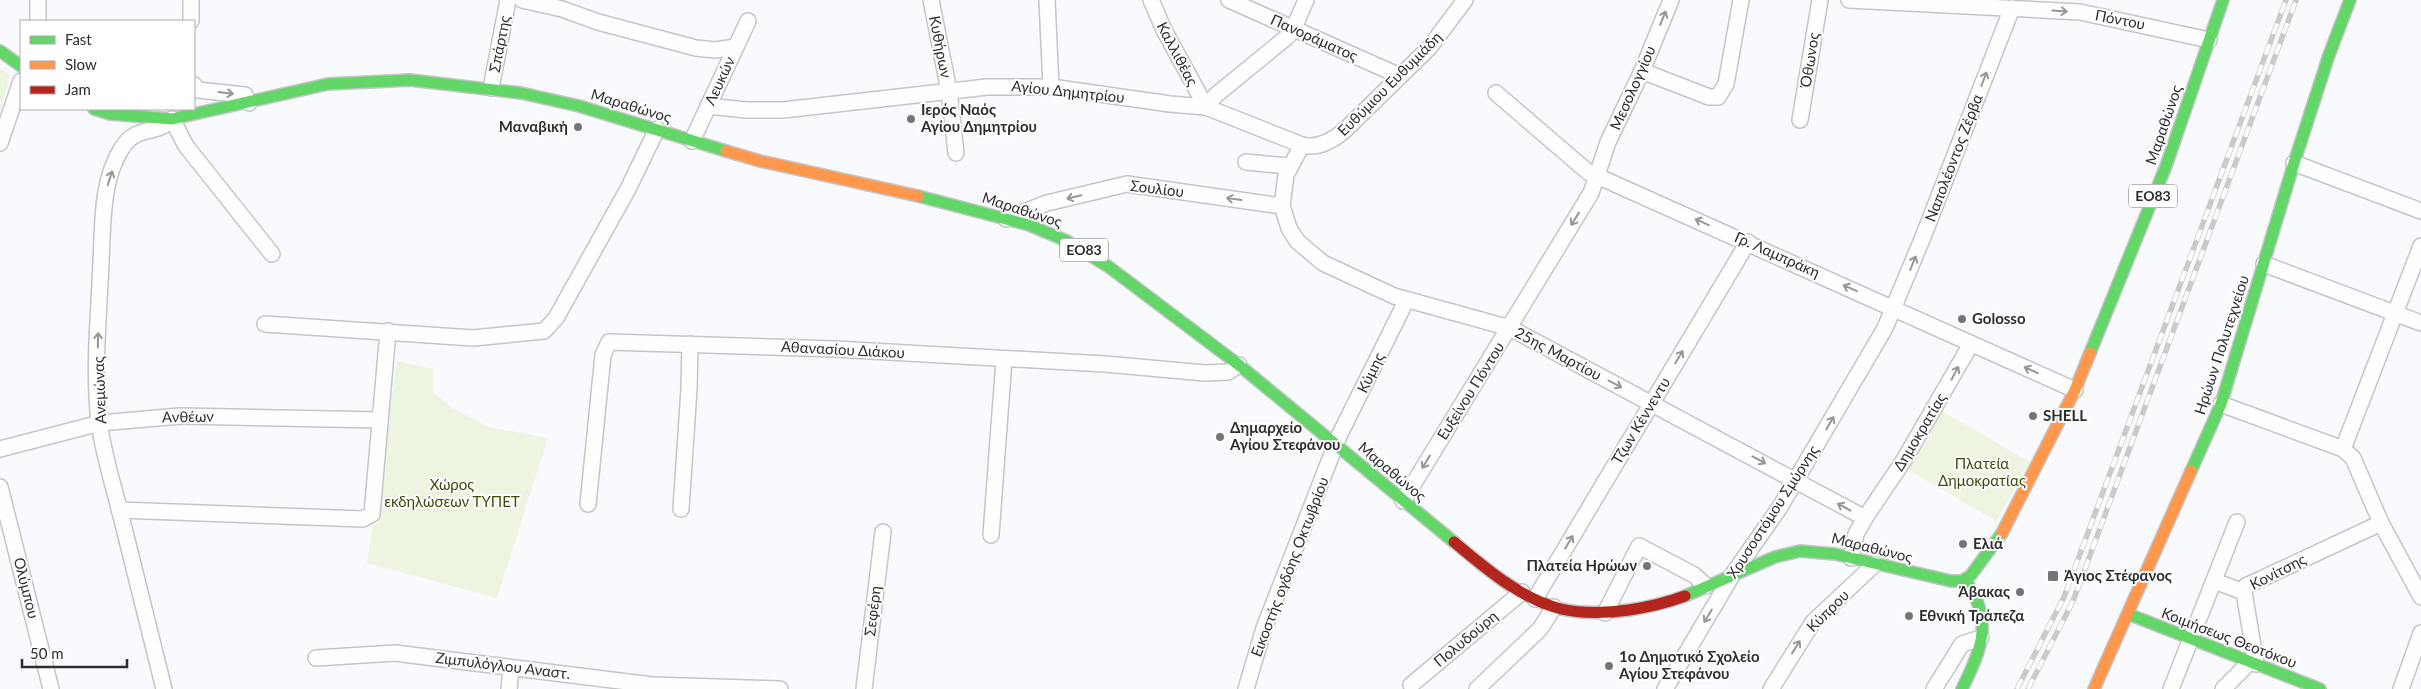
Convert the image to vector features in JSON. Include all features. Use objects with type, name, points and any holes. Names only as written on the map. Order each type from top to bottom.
[{"type":"main road","name":"Μαραθώνος","points":[[97,110],[110,114],[172,119],[320,86],[354,81],[410,80],[491,88],[579,106],[777,165],[1006,219],[1057,236],[1093,256],[1240,365],[1483,566],[1528,595],[1554,607],[1575,612],[1605,613],[1656,606],[1775,557],[1800,551],[1818,551],[1951,582],[1965,580],[1974,572],[2004,530],[2075,390],[2166,166],[2223,0]]},
{"type":"main road","name":"Ηρώων Πολυτεχνείου","points":[[2094,689],[2221,404],[2294,163],[2329,55],[2350,0]]},
{"type":"main road","points":[[0,51],[20,65]]},
{"type":"main road","points":[[1962,689],[1985,624],[1977,595],[1965,580]]},
{"type":"main road","name":"Κοιμήσεως Θεοτόκου","points":[[2128,614],[2320,689]]},
{"type":"street","points":[[38,0],[38,20]]},
{"type":"street","points":[[191,0],[191,20]]},
{"type":"street","name":"Σπάρτης","points":[[491,88],[508,0]]},
{"type":"street","points":[[522,0],[562,9],[696,48],[715,50],[736,47]]},
{"type":"street","name":"Κυθήρων","points":[[931,0],[949,91],[956,153]]},
{"type":"street","points":[[1047,0],[1051,87]]},
{"type":"street","name":"Καλλιθέας","points":[[1151,0],[1164,30],[1206,107]]},
{"type":"street","name":"Πανοράματος","points":[[1229,0],[1400,76]]},
{"type":"street","points":[[1206,107],[1216,95],[1277,46],[1293,30],[1306,0]]},
{"type":"street","name":"Ευθύμιου Ευθυμιάδη","points":[[1302,145],[1322,144],[1336,138],[1437,40],[1465,0]]},
{"type":"street","name":"Μεσολογγίου","points":[[1596,176],[1608,142],[1642,70],[1671,0]]},
{"type":"street","points":[[1642,70],[1709,97],[1718,97],[1726,84],[1741,0]]},
{"type":"street","name":"Όθωνος","points":[[1800,120],[1820,0]]},
{"type":"street","name":"Πόντου","points":[[1850,0],[2080,12],[2209,40]]},
{"type":"street","name":"Ναπολέοντος Ζέρβα","points":[[1894,308],[2012,8]]},
{"type":"street","name":"Λευκών","points":[[692,141],[748,21]]},
{"type":"street","points":[[0,143],[20,84]]},
{"type":"street","points":[[195,86],[198,90],[245,95],[249,103]]},
{"type":"street","name":"Αγίου Δημητρίου","points":[[708,106],[746,110],[783,110],[1006,86],[1051,87],[1170,104],[1206,107],[1302,145]]},
{"type":"street","name":"Γρ. Λαμπράκη","points":[[1496,93],[1581,167],[1596,176],[1748,242],[2075,390]]},
{"type":"street","points":[[172,119],[186,146],[272,254]]},
{"type":"street","name":"Ανεμώνας","points":[[164,689],[100,423],[98,393],[99,311],[103,218],[108,186],[116,159],[128,140],[139,132],[164,128],[172,119]]},
{"type":"street","points":[[265,324],[473,338],[544,331],[556,318],[612,218],[657,129]]},
{"type":"street","name":"25ης Μαρτίου","points":[[1302,145],[1289,166],[1282,192],[1282,206],[1292,233],[1309,253],[1336,270],[1374,289],[1406,301],[1510,328],[1865,518]]},
{"type":"street","points":[[1246,162],[1289,166]]},
{"type":"street","points":[[2294,163],[2421,211]]},
{"type":"street","name":"Ευξείνου Πόντου","points":[[1403,501],[1591,193],[1596,176]]},
{"type":"street","name":"Σουλίου","points":[[1006,219],[1047,203],[1127,184],[1282,206]]},
{"type":"street","name":"Τζων Κέννεντυ","points":[[1528,595],[1652,403],[1748,242]]},
{"type":"street","points":[[2343,449],[2421,246]]},
{"type":"street","points":[[2264,264],[2421,323]]},
{"type":"street","name":"Κύμης","points":[[1336,445],[1406,301]]},
{"type":"street","name":"Χρυσοστόμου Σμύρνης","points":[[1665,689],[1733,574],[1771,522],[1878,341],[1894,308]]},
{"type":"street","points":[[120,510],[364,520],[372,514],[388,331]]},
{"type":"street","name":"Αθανασίου Διάκου","points":[[588,504],[603,355],[609,342],[690,344],[1105,364],[1200,373],[1224,373],[1240,365]]},
{"type":"street","points":[[680,509],[689,396],[690,344]]},
{"type":"street","name":"Δημοκρατίας","points":[[1865,518],[1904,460],[1971,344]]},
{"type":"street","points":[[991,535],[1004,359]]},
{"type":"street","points":[[2221,404],[2343,449],[2353,458],[2381,523],[2409,578],[2421,597]]},
{"type":"street","name":"Ανθέων","points":[[0,449],[100,423],[180,416],[380,420]]},
{"type":"street","name":"Εικοστής ογδόης Οκτωβρίου","points":[[1246,689],[1264,628],[1336,445]]},
{"type":"street","name":"Ολύμπου","points":[[0,487],[51,689]]},
{"type":"street","points":[[1851,558],[1856,534],[1865,518]]},
{"type":"street","points":[[2171,689],[2237,522]]},
{"type":"street","name":"Κονίτσης","points":[[2253,663],[2244,592],[2248,585],[2381,523]]},
{"type":"street","name":"Σεφέρη","points":[[864,689],[883,532]]},
{"type":"street","points":[[1605,613],[1638,546],[1694,575],[1706,586]]},
{"type":"street","name":"Κύπρου","points":[[1771,689],[1813,622],[1876,564]]},
{"type":"street","points":[[2214,580],[2244,592]]},
{"type":"street","name":"Πολυδούρη","points":[[1411,685],[1528,595]]},
{"type":"street","points":[[1477,689],[1540,629],[1554,607]]},
{"type":"street","points":[[2401,689],[2421,633]]},
{"type":"street","points":[[1934,689],[1962,644],[1981,638]]},
{"type":"street","name":"Ζιμπυλόγλου Αναστ.","points":[[316,658],[395,653],[511,668],[594,683],[780,689]]},
{"type":"street","points":[[2223,689],[2253,663]]},
{"type":"street","points":[[509,689],[511,668]]},
{"type":"green space","points":[[0,68],[10,75],[0,112]]},
{"type":"green space","name":"Χώρος εκδηλώσεων ΤΥΠΕΤ","points":[[397,361],[433,369],[433,392],[452,408],[489,427],[548,438],[497,598],[367,563]]},
{"type":"green space","name":"Πλατεία Δημοκρατίας","points":[[1942,411],[2030,462],[1996,521],[1907,469]]},
{"type":"railway","points":[[2017,689],[2064,597],[2286,0]]},
{"type":"railway","points":[[2028,689],[2073,601],[2296,0]]},
{"type":"traffic: fast","points":[[2090,353],[2166,166],[2223,0]]},
{"type":"traffic: fast","points":[[2191,471],[2221,404],[2294,163],[2329,55],[2350,0]]},
{"type":"traffic: fast","points":[[0,51],[20,65]]},
{"type":"traffic: fast","points":[[97,110],[110,114],[172,119],[328,84],[410,80],[521,93],[579,106],[726,151]]},
{"type":"traffic: fast","points":[[918,196],[1029,225],[1067,241],[1109,267],[1239,365],[1454,542]]},
{"type":"traffic: fast","points":[[1685,596],[1775,557],[1800,551],[1835,554],[1951,581],[1962,581],[1971,575],[2002,533]]},
{"type":"traffic: fast","points":[[1962,689],[1975,660],[1982,634],[1980,608],[1965,580]]},
{"type":"traffic: fast","points":[[2128,614],[2320,689]]},
{"type":"traffic: slow","points":[[726,151],[760,161],[918,196]]},
{"type":"traffic: slow","points":[[2002,533],[2075,390],[2090,353]]},
{"type":"traffic: slow","points":[[2094,689],[2191,471]]},
{"type":"traffic: jam","points":[[1454,542],[1491,572],[1518,590],[1546,604],[1569,611],[1621,611],[1671,601],[1685,596]]},
{"type":"place","name":"Ιερός Ναός Αγίου Δημητρίου","points":[[911,119]]},
{"type":"place","name":"Μαναβική","points":[[578,127]]},
{"type":"place","name":"Golosso","points":[[1962,319]]},
{"type":"place","name":"SHELL","points":[[2033,416]]},
{"type":"place","name":"Δημαρχείο Αγίου Στεφάνου","points":[[1220,437]]},
{"type":"place","name":"Ελιά","points":[[1963,544]]},
{"type":"place","name":"Πλατεία Ηρώων","points":[[1647,566]]},
{"type":"place","name":"Άγιος Στέφανος","points":[[2053,576]]},
{"type":"place","name":"Άβακας","points":[[2020,592]]},
{"type":"place","name":"Εθνική Τράπεζα","points":[[1909,616]]},
{"type":"place","name":"1ο Δημοτικό Σχολείο Αγίου Στεφάνου","points":[[1609,666]]}]
